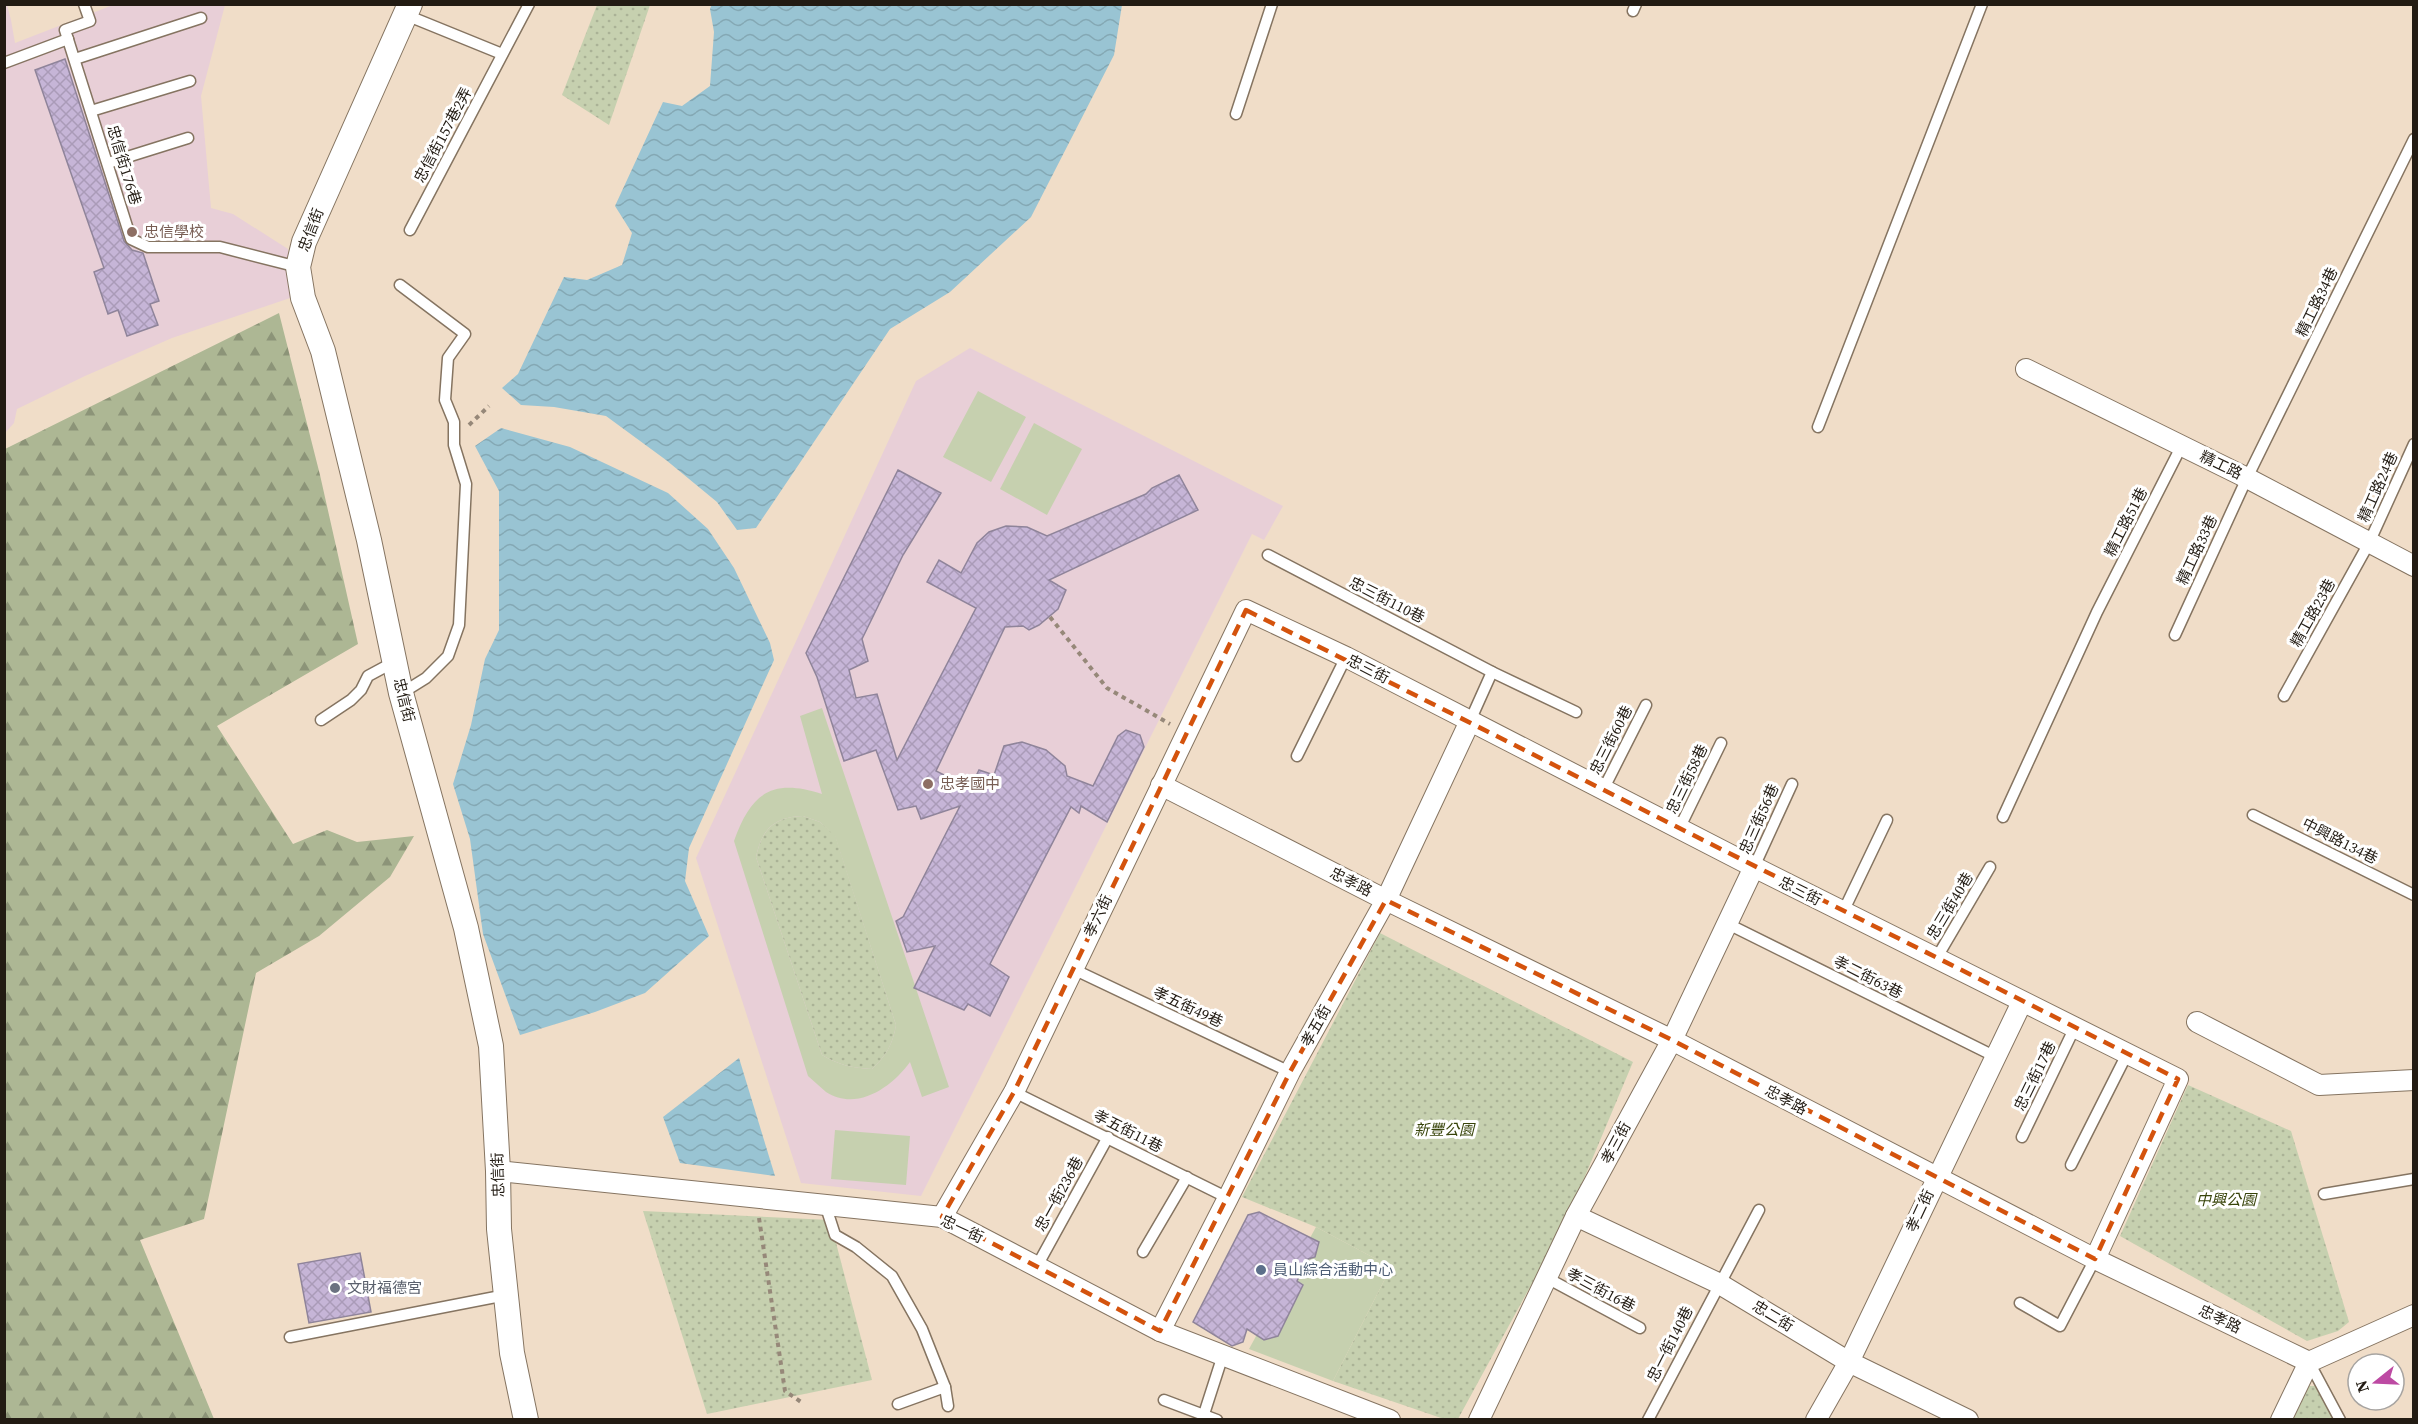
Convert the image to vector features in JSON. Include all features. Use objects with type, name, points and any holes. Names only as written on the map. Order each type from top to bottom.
[{"type":"street","name":"忠信街","points":[[408,10],[304,242],[298,267],[303,298],[323,351],[367,529],[401,693],[479,981],[491,1046],[499,1229],[512,1353],[526,1419]]},
{"type":"street","name":"精工路","points":[[2026,369],[2247,478],[2414,566]]},
{"type":"street","name":"忠三街","points":[[1245,610],[1346,657],[1679,829],[2178,1079],[2095,1259]]},
{"type":"street","name":"孝六街","points":[[942,1217],[1014,1092],[1245,610]]},
{"type":"street","name":"孝五街","points":[[1160,1331],[1290,1072],[1386,900],[1470,721]]},
{"type":"street","name":"忠孝路","points":[[1161,785],[1386,900],[1672,1040],[2095,1259],[2309,1362]]},
{"type":"street","name":"孝三街","points":[[1479,1419],[1576,1216],[1672,1040],[1754,867]]},
{"type":"street","name":"孝二街","points":[[1816,1419],[1849,1362],[2022,1002]]},
{"type":"street","points":[[2197,1022],[2319,1085],[2414,1080]]},
{"type":"street","name":"忠一街","points":[[498,1172],[942,1217],[1160,1331],[1390,1419]]},
{"type":"street","name":"忠二街","points":[[1576,1216],[1718,1283],[1849,1362],[1968,1419]]},
{"type":"street","points":[[2281,1419],[2309,1362],[2414,1315]]},
{"type":"lane","points":[[4,63],[69,39],[65,30],[90,21],[84,4]]},
{"type":"lane","name":"忠信街157巷2弄","points":[[410,230],[529,4]]},
{"type":"lane","points":[[1236,114],[1272,4]]},
{"type":"lane","points":[[1818,427],[1982,4]]},
{"type":"lane","points":[[408,10],[502,54]]},
{"type":"lane","points":[[75,59],[201,18]]},
{"type":"lane","name":"忠信街176巷","points":[[69,39],[131,239],[148,248],[220,247],[298,267]]},
{"type":"lane","points":[[91,111],[190,81]]},
{"type":"lane","points":[[108,163],[188,138]]},
{"type":"lane","name":"精工路34巷","points":[[2247,478],[2414,139]]},
{"type":"lane","points":[[400,285],[465,334],[448,358],[445,400],[454,422],[454,445],[466,484],[459,625],[448,656],[426,678],[401,693]]},
{"type":"lane","name":"精工路24巷","points":[[2369,543],[2414,444]]},
{"type":"lane","name":"精工路51巷","points":[[2003,817],[2097,612],[2182,446]]},
{"type":"lane","name":"精工路33巷","points":[[2175,635],[2247,478]]},
{"type":"lane","name":"精工路23巷","points":[[2284,696],[2369,543]]},
{"type":"lane","name":"忠三街110巷","points":[[1268,555],[1492,672],[1576,712]]},
{"type":"lane","points":[[1297,756],[1346,657]]},
{"type":"lane","points":[[321,720],[351,700],[361,690],[368,676],[395,661]]},
{"type":"lane","points":[[1470,721],[1492,672]]},
{"type":"lane","name":"忠三街60巷","points":[[1603,790],[1646,705]]},
{"type":"lane","name":"忠三街58巷","points":[[1679,829],[1721,743]]},
{"type":"lane","name":"忠三街56巷","points":[[1754,867],[1792,784]]},
{"type":"lane","name":"中興路134巷","points":[[2253,815],[2414,895]]},
{"type":"lane","points":[[1843,912],[1887,820]]},
{"type":"lane","name":"忠三街40巷","points":[[1936,959],[1990,867]]},
{"type":"lane","name":"孝二街63巷","points":[[1726,922],[1996,1057]]},
{"type":"lane","name":"孝五街49巷","points":[[1073,969],[1290,1072]]},
{"type":"lane","name":"忠三街17巷","points":[[2022,1137],[2075,1027]]},
{"type":"lane","points":[[2072,1165],[2127,1054]]},
{"type":"lane","name":"孝五街11巷","points":[[1014,1092],[1228,1198]]},
{"type":"lane","name":"忠一街236巷","points":[[1037,1266],[1108,1137]]},
{"type":"lane","points":[[1143,1252],[1187,1177]]},
{"type":"lane","points":[[2324,1194],[2414,1179]]},
{"type":"lane","points":[[825,1204],[835,1235],[856,1247],[892,1276],[922,1329],[945,1388],[948,1406]]},
{"type":"lane","name":"忠一街140巷","points":[[1648,1419],[1718,1283],[1759,1210]]},
{"type":"lane","points":[[2020,1303],[2060,1326],[2095,1259]]},
{"type":"lane","name":"孝三街16巷","points":[[1547,1278],[1640,1328]]},
{"type":"lane","points":[[290,1337],[506,1295]]},
{"type":"lane","points":[[1204,1414],[1222,1355]]},
{"type":"lane","points":[[2309,1362],[2340,1419]]},
{"type":"lane","points":[[898,1404],[945,1388]]},
{"type":"lane","points":[[1164,1400],[1217,1419]]},
{"type":"path","points":[[1050,617],[1107,688],[1186,733]]},
{"type":"path","points":[[756,1197],[785,1391],[804,1404]]},
{"type":"highlighted area","points":[[1246,610],[2178,1079],[2095,1259],[1672,1040],[1386,900],[1290,1072],[1160,1331],[942,1217],[1014,1092]]},
{"type":"shaded area","name":"忠信學校","points":[[5,5],[7,5],[11,20],[15,43],[113,5],[225,5],[201,96],[211,208],[233,214],[288,249],[293,297],[172,338],[85,376],[17,409],[14,423],[5,433]]},
{"type":"shaded area","name":"忠孝國中","points":[[970,348],[1283,506],[1264,540],[1252,534],[921,1196],[801,1183],[696,858],[916,381]]},
{"type":"green space","points":[[597,5],[650,5],[609,125],[562,95]]},
{"type":"green space","points":[[279,313],[320,475],[358,644],[217,726],[293,844],[327,830],[357,842],[414,836],[390,877],[319,936],[256,973],[204,1219],[140,1240],[214,1419],[5,1419],[5,449]]},
{"type":"green space","points":[[978,391],[1026,417],[991,482],[943,457]]},
{"type":"green space","points":[[1034,423],[1082,449],[1047,515],[1000,489]]},
{"type":"green space","points":[[822,708],[949,1087],[922,1097],[910,1062],[884,1088],[861,1098],[838,1097],[826,1092],[808,1076],[734,841],[748,811],[766,794],[777,789],[790,788],[822,794],[800,716]],"holes":[[[803,816],[820,822],[835,836],[896,1025],[888,1049],[872,1069],[846,1065],[822,1055],[756,857],[766,832],[777,822]]]},
{"type":"green space","points":[[803,816],[820,822],[835,835],[896,1025],[888,1049],[872,1069],[846,1065],[822,1055],[756,857],[762,839],[771,826],[784,819]]},
{"type":"green space","name":"新豐公園","points":[[1380,933],[1633,1062],[1567,1219],[1458,1419],[1444,1419],[1333,1381],[1391,1267],[1316,1227],[1242,1197]]},
{"type":"green space","name":"中興公園","points":[[2188,1085],[2291,1131],[2349,1322],[2338,1331],[2307,1341],[2120,1236]]},
{"type":"green space","points":[[835,1130],[910,1136],[906,1185],[831,1179]]},
{"type":"green space","points":[[643,1211],[830,1220],[872,1380],[707,1414]]},
{"type":"green space","points":[[1316,1227],[1391,1267],[1333,1381],[1249,1349]]},
{"type":"green space","points":[[2309,1386],[2315,1386],[2333,1419],[2293,1420]]},
{"type":"water","points":[[712,4],[1122,5],[1114,55],[1031,217],[950,292],[890,329],[756,528],[737,530],[717,502],[666,460],[606,416],[554,407],[521,405],[502,388],[518,374],[564,277],[587,280],[622,265],[632,233],[615,206],[663,102],[682,106],[710,86],[714,32],[710,9]]},
{"type":"water","points":[[501,428],[570,447],[668,493],[708,529],[734,568],[770,643],[774,660],[689,848],[685,881],[709,936],[645,993],[595,1012],[520,1035],[483,934],[470,839],[453,784],[471,725],[485,659],[499,630],[499,491],[475,446]]},
{"type":"water","points":[[739,1058],[775,1176],[680,1163],[663,1117]]},
{"type":"building","points":[[65,59],[124,241],[132,250],[143,253],[159,301],[150,304],[158,325],[127,336],[118,310],[108,314],[94,272],[104,268],[35,70]]},
{"type":"building","points":[[898,470],[941,493],[903,555],[862,639],[868,661],[849,670],[856,698],[877,694],[897,760],[976,608],[927,582],[939,560],[961,573],[977,543],[989,532],[1006,526],[1027,527],[1047,536],[1146,494],[1152,488],[1179,475],[1198,510],[1049,580],[1066,590],[1058,609],[1039,625],[1029,630],[1023,626],[1005,627],[936,771],[970,788],[979,770],[994,775],[1004,746],[1022,742],[1046,750],[1065,766],[1067,776],[1093,786],[1118,736],[1126,730],[1140,735],[1144,747],[1107,822],[1081,806],[1079,813],[1071,807],[990,964],[1009,977],[990,1016],[968,1004],[964,1010],[914,988],[935,946],[907,952],[896,921],[903,917],[960,806],[921,819],[916,806],[898,810],[876,750],[844,761],[817,677],[806,653]]},
{"type":"building","name":"員山綜合活動中心","points":[[1259,1212],[1319,1242],[1315,1257],[1308,1259],[1297,1281],[1303,1285],[1278,1336],[1264,1340],[1247,1329],[1243,1342],[1232,1346],[1193,1322],[1248,1215]]},
{"type":"building","name":"文財福德宮","points":[[360,1253],[371,1312],[309,1323],[298,1264]]},
{"type":"place","name":"忠信學校","points":[[132,232]]},
{"type":"place","name":"忠孝國中","points":[[928,784]]},
{"type":"place","name":"員山綜合活動中心","points":[[1261,1270]]},
{"type":"place","name":"文財福德宮","points":[[335,1288]]}]
